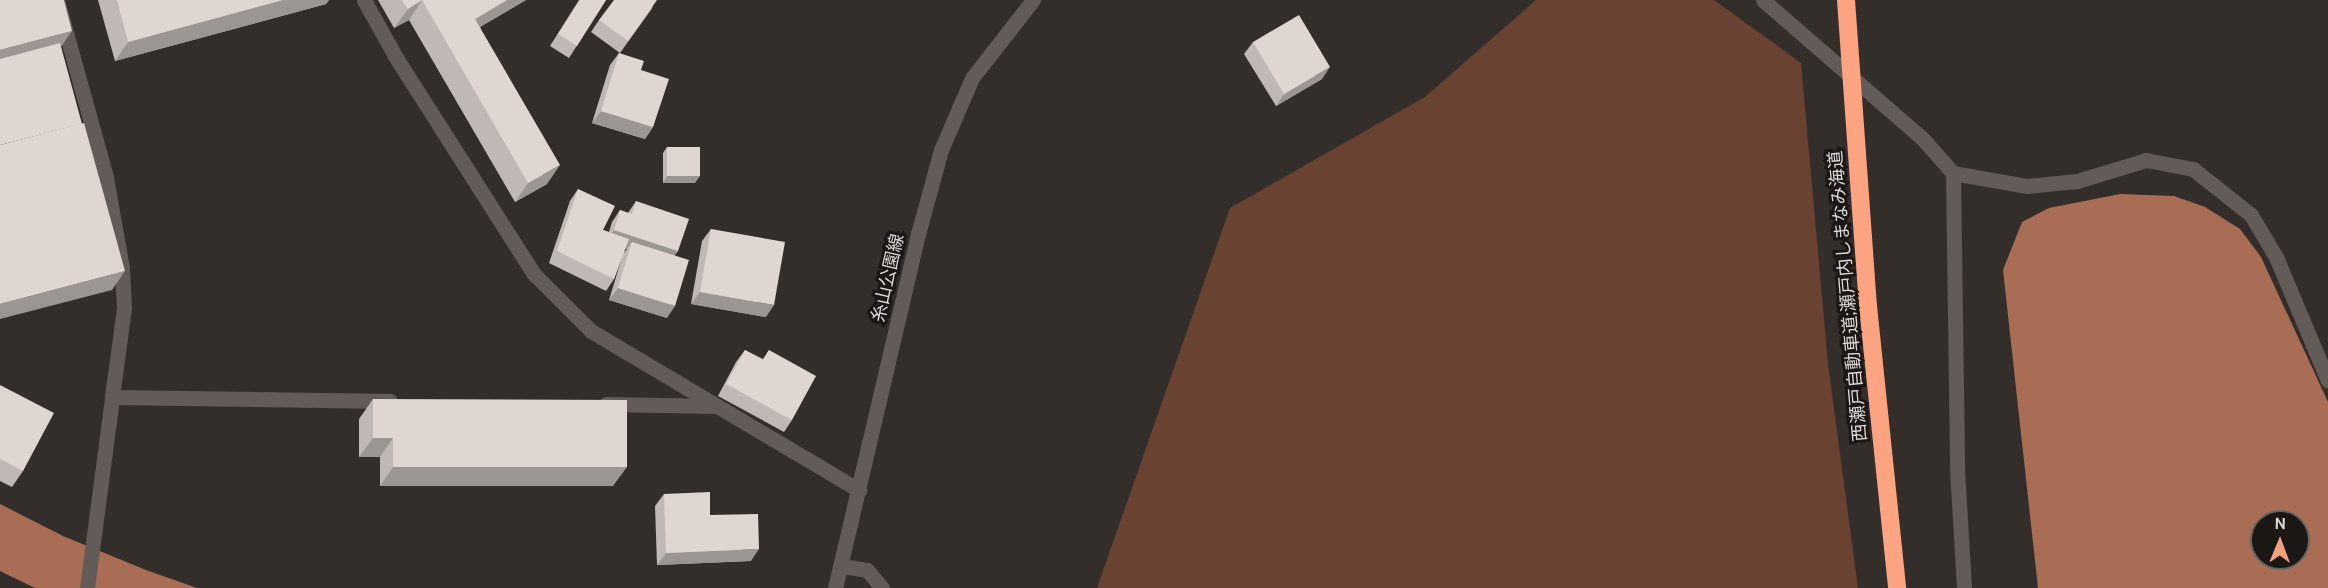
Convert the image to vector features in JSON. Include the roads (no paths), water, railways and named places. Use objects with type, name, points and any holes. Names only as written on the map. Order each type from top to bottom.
[{"type":"highway","name":"西瀬戸自動車道;瀬戸内しまなみ海道","points":[[1846,0],[1868,306],[1898,588]]},
{"type":"street","points":[[57,0],[106,177],[122,268],[124,308],[87,587]]},
{"type":"street","points":[[364,0],[395,56],[534,274],[591,331],[859,490]]},
{"type":"street","name":"糸山公園線","points":[[835,588],[918,234],[942,150],[972,78],[1033,0]]},
{"type":"street","points":[[1763,0],[1922,138],[1953,173],[2026,186],[2077,181],[2146,160],[2193,169],[2251,215],[2276,257],[2328,381]]},
{"type":"street","points":[[1953,173],[1957,469],[1964,588]]},
{"type":"street","points":[[112,397],[409,401]]},
{"type":"street","points":[[587,404],[717,406]]},
{"type":"street","points":[[842,566],[867,570],[882,588]]}]
